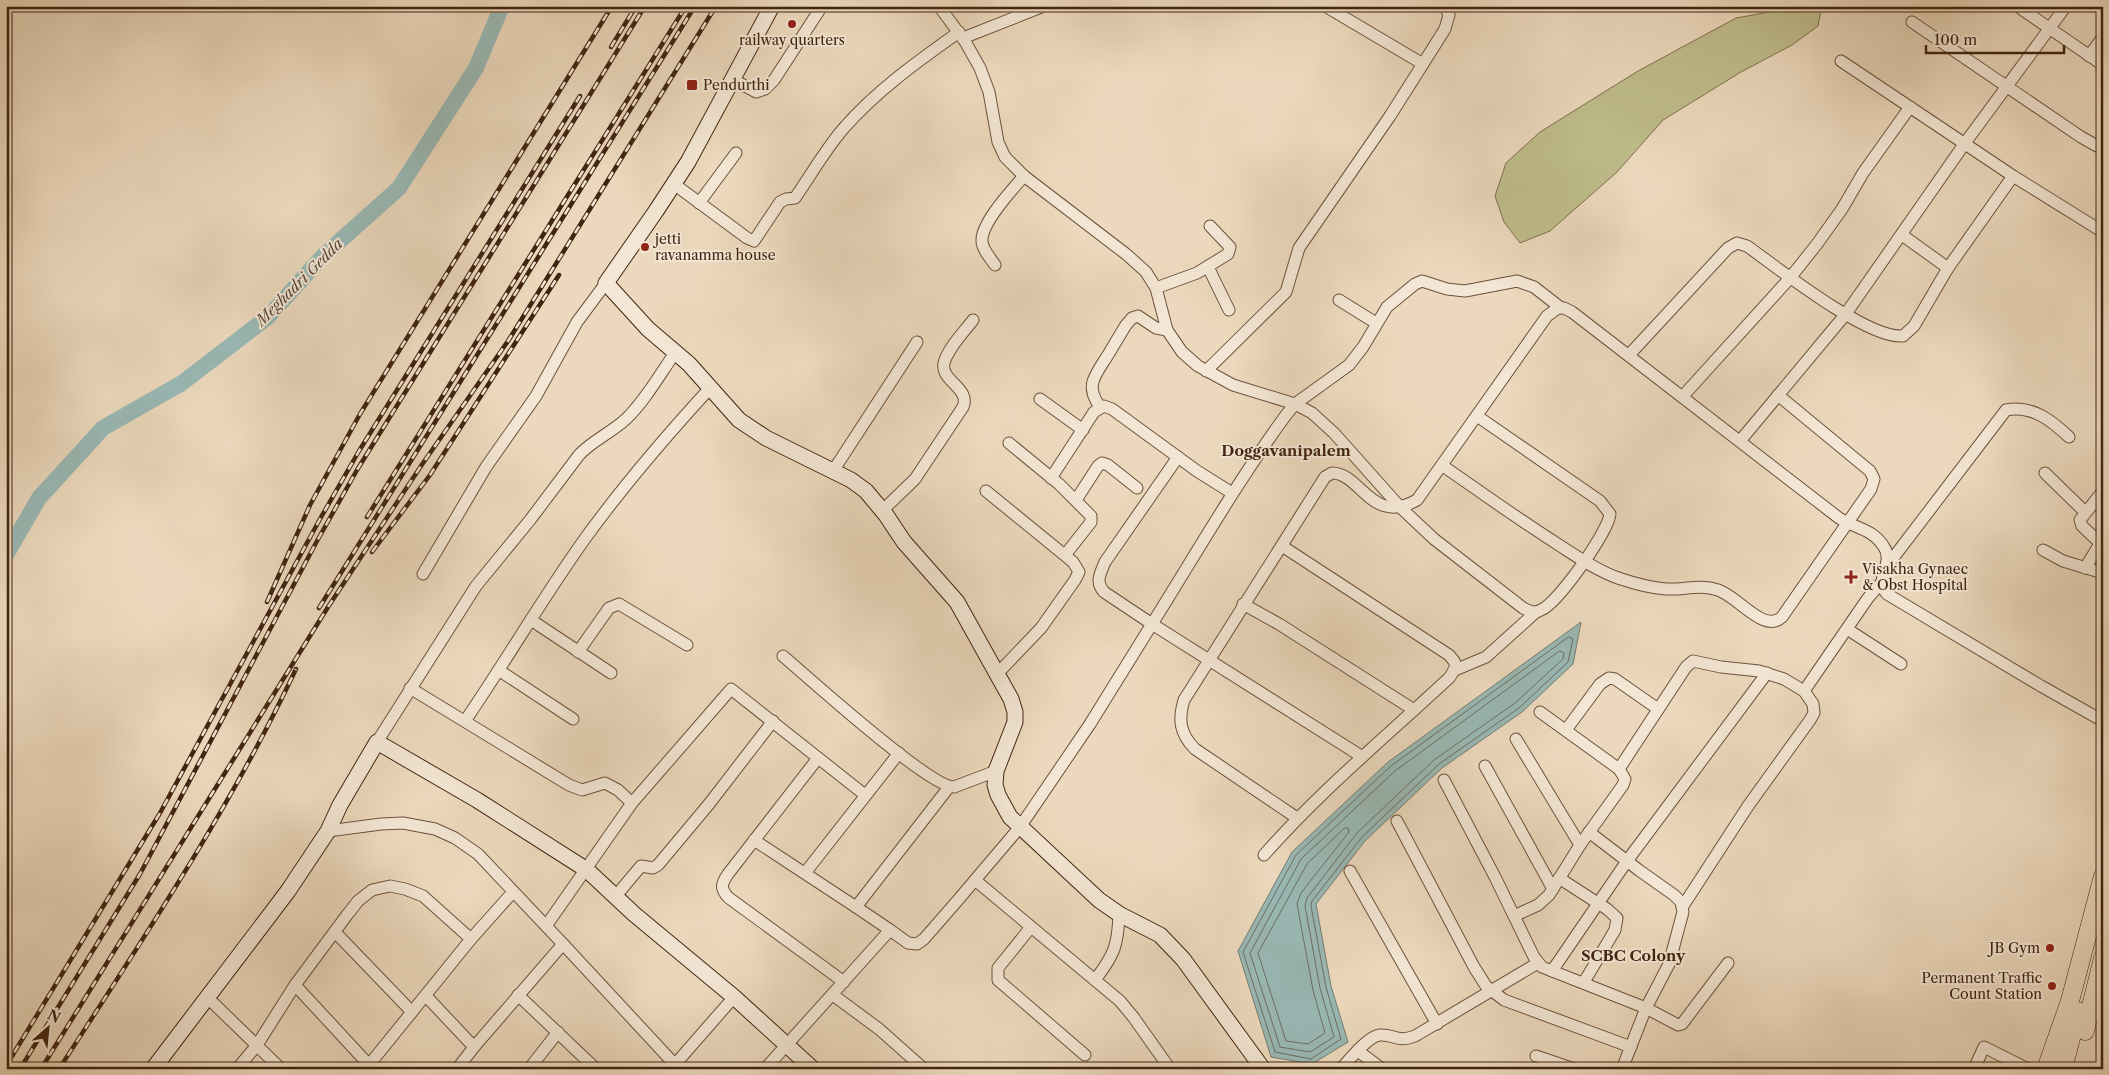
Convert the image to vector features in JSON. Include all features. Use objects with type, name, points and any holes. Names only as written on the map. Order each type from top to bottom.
[{"type":"main road","points":[[2046,1069],[2070,1001],[2103,876]]},
{"type":"main road","points":[[2063,1069],[2103,916]]},
{"type":"main road","points":[[2075,1069],[2103,958]]},
{"type":"street","points":[[423,574],[486,467],[536,396],[577,322],[674,184],[772,6]]},
{"type":"street","points":[[732,79],[756,92],[765,89],[774,80],[822,6]]},
{"type":"street","points":[[939,6],[961,35],[980,68],[989,92],[996,134],[1001,151],[1011,165],[1024,176],[1126,254],[1146,272],[1156,288],[1167,330],[1182,352],[1206,371],[1233,386],[1295,404],[1312,413],[1324,422],[1400,507],[1434,539],[1523,608],[1536,612]]},
{"type":"street","points":[[674,184],[747,238],[755,240],[780,202],[795,198],[849,122],[929,53],[961,35],[1044,6]]},
{"type":"street","points":[[1324,6],[1423,64]]},
{"type":"street","points":[[2017,6],[2103,65]]},
{"type":"street","points":[[1740,441],[1845,315],[1965,144],[2066,6]]},
{"type":"street","points":[[1206,371],[1286,292],[1299,248],[1390,116],[1423,64],[1449,21],[1447,7]]},
{"type":"street","points":[[1912,22],[2097,146]]},
{"type":"street","points":[[2089,56],[2103,37]]},
{"type":"street","points":[[1841,61],[2014,176],[2103,232]]},
{"type":"street","points":[[1683,396],[1790,278],[1842,209],[1863,173],[1910,107]]},
{"type":"street","points":[[699,203],[736,153]]},
{"type":"street","points":[[996,265],[983,246],[982,235],[995,210],[1024,176]]},
{"type":"street","points":[[1629,355],[1734,243],[1747,246],[1845,315],[1885,333],[1904,336],[1914,326],[1948,268],[2014,176]]},
{"type":"street","points":[[1156,288],[1180,281],[1224,258],[1230,250],[1228,243],[1210,226]]},
{"type":"street","points":[[1902,235],[1948,268]]},
{"type":"street","points":[[1208,267],[1229,310]]},
{"type":"street","points":[[754,840],[908,943],[920,942],[1020,827],[1090,724],[1232,493],[1271,435],[1295,404],[1349,365],[1392,302],[1415,284],[1422,281],[1447,289],[1465,291],[1517,281],[1534,287],[1561,308],[1572,312],[1629,355],[1846,523],[1862,527],[1879,541],[1888,553],[1887,566],[1882,582],[1804,691]]},
{"type":"street","points":[[606,283],[648,329],[689,364],[730,411],[749,428],[859,485],[882,510],[904,542],[958,602],[1011,699],[1015,712],[1015,722],[996,771],[995,785],[998,795],[1010,817],[1099,900],[1119,914],[1148,928],[1171,944],[1263,1069]]},
{"type":"street","points":[[1339,300],[1376,323]]},
{"type":"street","points":[[1297,818],[1202,754],[1187,741],[1181,728],[1181,709],[1190,689],[1321,482],[1332,474],[1345,478],[1382,504],[1400,507],[1418,500],[1547,316],[1554,309],[1561,308]]},
{"type":"street","points":[[1100,407],[1094,399],[1092,391],[1094,379],[1126,324],[1132,318],[1138,316],[1156,328],[1167,330]]},
{"type":"street","points":[[882,510],[915,479],[963,407],[965,402],[964,395],[945,373],[944,363],[948,354],[973,320]]},
{"type":"street","points":[[832,471],[917,342]]},
{"type":"street","points":[[153,1069],[288,891],[328,831],[340,805],[377,742],[467,600],[587,447],[613,429],[634,411],[676,352]]},
{"type":"street","points":[[465,721],[603,514],[653,450],[710,387]]},
{"type":"street","points":[[1442,466],[1584,561],[1617,578],[1653,587],[1676,589],[1700,586],[1720,591],[1734,598],[1760,619],[1772,622],[1777,621],[1782,617],[1874,483],[1873,474],[1778,395]]},
{"type":"street","points":[[1040,399],[1083,430]]},
{"type":"street","points":[[1052,478],[1094,412],[1100,407],[1108,407],[1232,493]]},
{"type":"street","points":[[1887,566],[2006,410],[2012,409],[2041,414],[2052,421],[2068,437]]},
{"type":"street","points":[[1264,855],[1297,818],[1361,756],[1414,710],[1450,677],[1455,670],[1486,657],[1536,612],[1545,608],[1584,561],[1607,526],[1610,514],[1609,509],[1600,501],[1477,416]]},
{"type":"street","points":[[1010,443],[1090,513],[1092,518],[1065,555]]},
{"type":"street","points":[[1178,457],[1105,562],[1098,580],[1099,587],[1152,624],[1361,756]]},
{"type":"street","points":[[1076,500],[1098,466],[1102,464],[1108,465],[1137,488]]},
{"type":"street","points":[[2045,473],[2085,512]]},
{"type":"street","points":[[986,491],[1065,555],[1078,569],[1078,576],[1041,628],[998,673]]},
{"type":"street","points":[[2085,568],[2102,541],[2080,523],[2085,512],[2103,491]]},
{"type":"street","points":[[1282,546],[1449,655],[1455,664],[1455,670]]},
{"type":"street","points":[[2043,550],[2063,561],[2103,573]]},
{"type":"street","points":[[1882,582],[1884,591],[1891,597],[2041,686],[2103,720]]},
{"type":"street","points":[[578,652],[609,608],[619,604],[687,645]]},
{"type":"street","points":[[1243,604],[1295,634],[1414,710]]},
{"type":"street","points":[[531,620],[611,673]]},
{"type":"street","points":[[1847,629],[1901,664]]},
{"type":"street","points":[[783,656],[899,753],[938,782],[949,787],[962,785],[996,771]]},
{"type":"street","points":[[1618,769],[1686,667],[1693,661],[1768,673],[1784,679],[1804,691],[1815,708],[1810,720],[1748,806],[1683,906],[1669,964],[1646,1008],[1624,1066],[1636,1069]]},
{"type":"street","points":[[500,671],[573,719]]},
{"type":"street","points":[[1552,971],[1626,861],[1768,673]]},
{"type":"street","points":[[1566,730],[1600,684],[1609,678],[1616,680],[1658,708]]},
{"type":"street","points":[[410,688],[569,785],[582,790],[600,784],[610,785],[632,803]]},
{"type":"street","points":[[546,926],[587,870],[632,803],[731,689],[865,794]]},
{"type":"street","points":[[1514,916],[1538,905],[1553,889],[1580,845],[1624,782],[1624,776],[1618,769],[1540,712]]},
{"type":"street","points":[[620,891],[641,866],[653,868],[658,865],[709,804],[773,721]]},
{"type":"street","points":[[1516,739],[1580,845]]},
{"type":"street","points":[[377,742],[477,800],[587,870],[634,914],[790,1043],[825,1069]]},
{"type":"street","points":[[805,873],[899,753]]},
{"type":"street","points":[[818,758],[721,884],[724,893],[844,982]]},
{"type":"street","points":[[1485,766],[1553,889]]},
{"type":"street","points":[[1444,780],[1538,964],[1646,1008],[1676,1025],[1682,1024],[1728,962]]},
{"type":"street","points":[[856,907],[949,787]]},
{"type":"street","points":[[1397,821],[1474,967],[1492,992],[1498,997],[1522,1007],[1631,1047]]},
{"type":"street","points":[[328,831],[403,823],[435,829],[466,844],[478,854],[564,944],[675,1067],[734,997]]},
{"type":"street","points":[[1590,832],[1626,861],[1674,895],[1683,906]]},
{"type":"street","points":[[587,870],[600,873],[790,1043],[814,1069]]},
{"type":"street","points":[[1350,871],[1437,1024]]},
{"type":"street","points":[[1560,878],[1614,914],[1617,918],[1617,926],[1584,982]]},
{"type":"street","points":[[975,880],[1125,1006],[1170,1069]]},
{"type":"street","points":[[238,1069],[257,1045],[295,985],[366,894],[381,887],[390,886],[410,890],[430,900],[471,939]]},
{"type":"street","points":[[295,985],[370,1067],[471,939],[513,892]]},
{"type":"street","points":[[1095,980],[1111,959],[1115,950],[1119,914]]},
{"type":"street","points":[[1031,927],[998,968],[998,980],[1085,1055]]},
{"type":"street","points":[[765,1069],[890,930]]},
{"type":"street","points":[[335,932],[412,1012]]},
{"type":"street","points":[[457,1069],[518,994],[564,944]]},
{"type":"street","points":[[1341,1069],[1370,1040],[1379,1035],[1402,1040],[1415,1036],[1538,964]]},
{"type":"street","points":[[518,994],[596,1069]]},
{"type":"street","points":[[832,995],[878,1029],[924,1069]]},
{"type":"street","points":[[426,996],[474,1047]]},
{"type":"street","points":[[208,998],[281,1069]]},
{"type":"street","points":[[529,1069],[558,1032]]},
{"type":"street","points":[[1974,1069],[1984,1047],[2028,1069]]},
{"type":"street","points":[[1358,1051],[1382,1069]]},
{"type":"street","points":[[1536,1056],[1574,1069]]},
{"type":"shaded area","points":[[1803,6],[1822,6],[1818,26],[1792,45],[1741,72],[1663,120],[1617,172],[1550,231],[1520,243],[1504,222],[1495,196],[1506,163],[1540,132],[1638,71],[1736,18]]},
{"type":"water","points":[[1581,622],[1573,664],[1522,712],[1442,768],[1365,841],[1316,904],[1331,986],[1348,1042],[1312,1064],[1271,1057],[1238,951],[1292,852],[1388,762]]},
{"type":"waterway","name":"Meghadri Gedda","points":[[6,555],[39,498],[103,428],[182,383],[268,317],[323,256],[399,188],[476,68],[502,6]]},
{"type":"railway","points":[[267,602],[310,505],[360,414],[612,6]]},
{"type":"railway","points":[[611,47],[636,6]]},
{"type":"railway","points":[[20,1069],[140,874],[317,541],[357,470],[645,6]]},
{"type":"railway","points":[[367,517],[686,6]]},
{"type":"railway","points":[[319,608],[695,6]]},
{"type":"railway","points":[[41,1069],[328,607],[421,466],[508,341],[716,6]]},
{"type":"railway","points":[[6,1066],[160,813],[359,451],[580,96]]},
{"type":"railway","points":[[372,552],[430,475],[559,275]]},
{"type":"railway","points":[[59,1069],[154,922],[214,823],[243,772],[296,669]]},
{"type":"place","name":"railway quarters","points":[[792,24]]},
{"type":"place","name":"Pendurthi","points":[[692,85]]},
{"type":"place","name":"jetti ravanamma house","points":[[645,247]]},
{"type":"place","name":"Visakha Gynaec & Obst Hospital","points":[[1851,577]]},
{"type":"place","name":"JB Gym","points":[[2050,948]]},
{"type":"place","name":"Permanent Traffic Count Station","points":[[2052,986]]},
{"type":"district","name":"Doggavanipalem","points":[[1286,450]]},
{"type":"district","name":"SCBC Colony","points":[[1633,955]]}]
